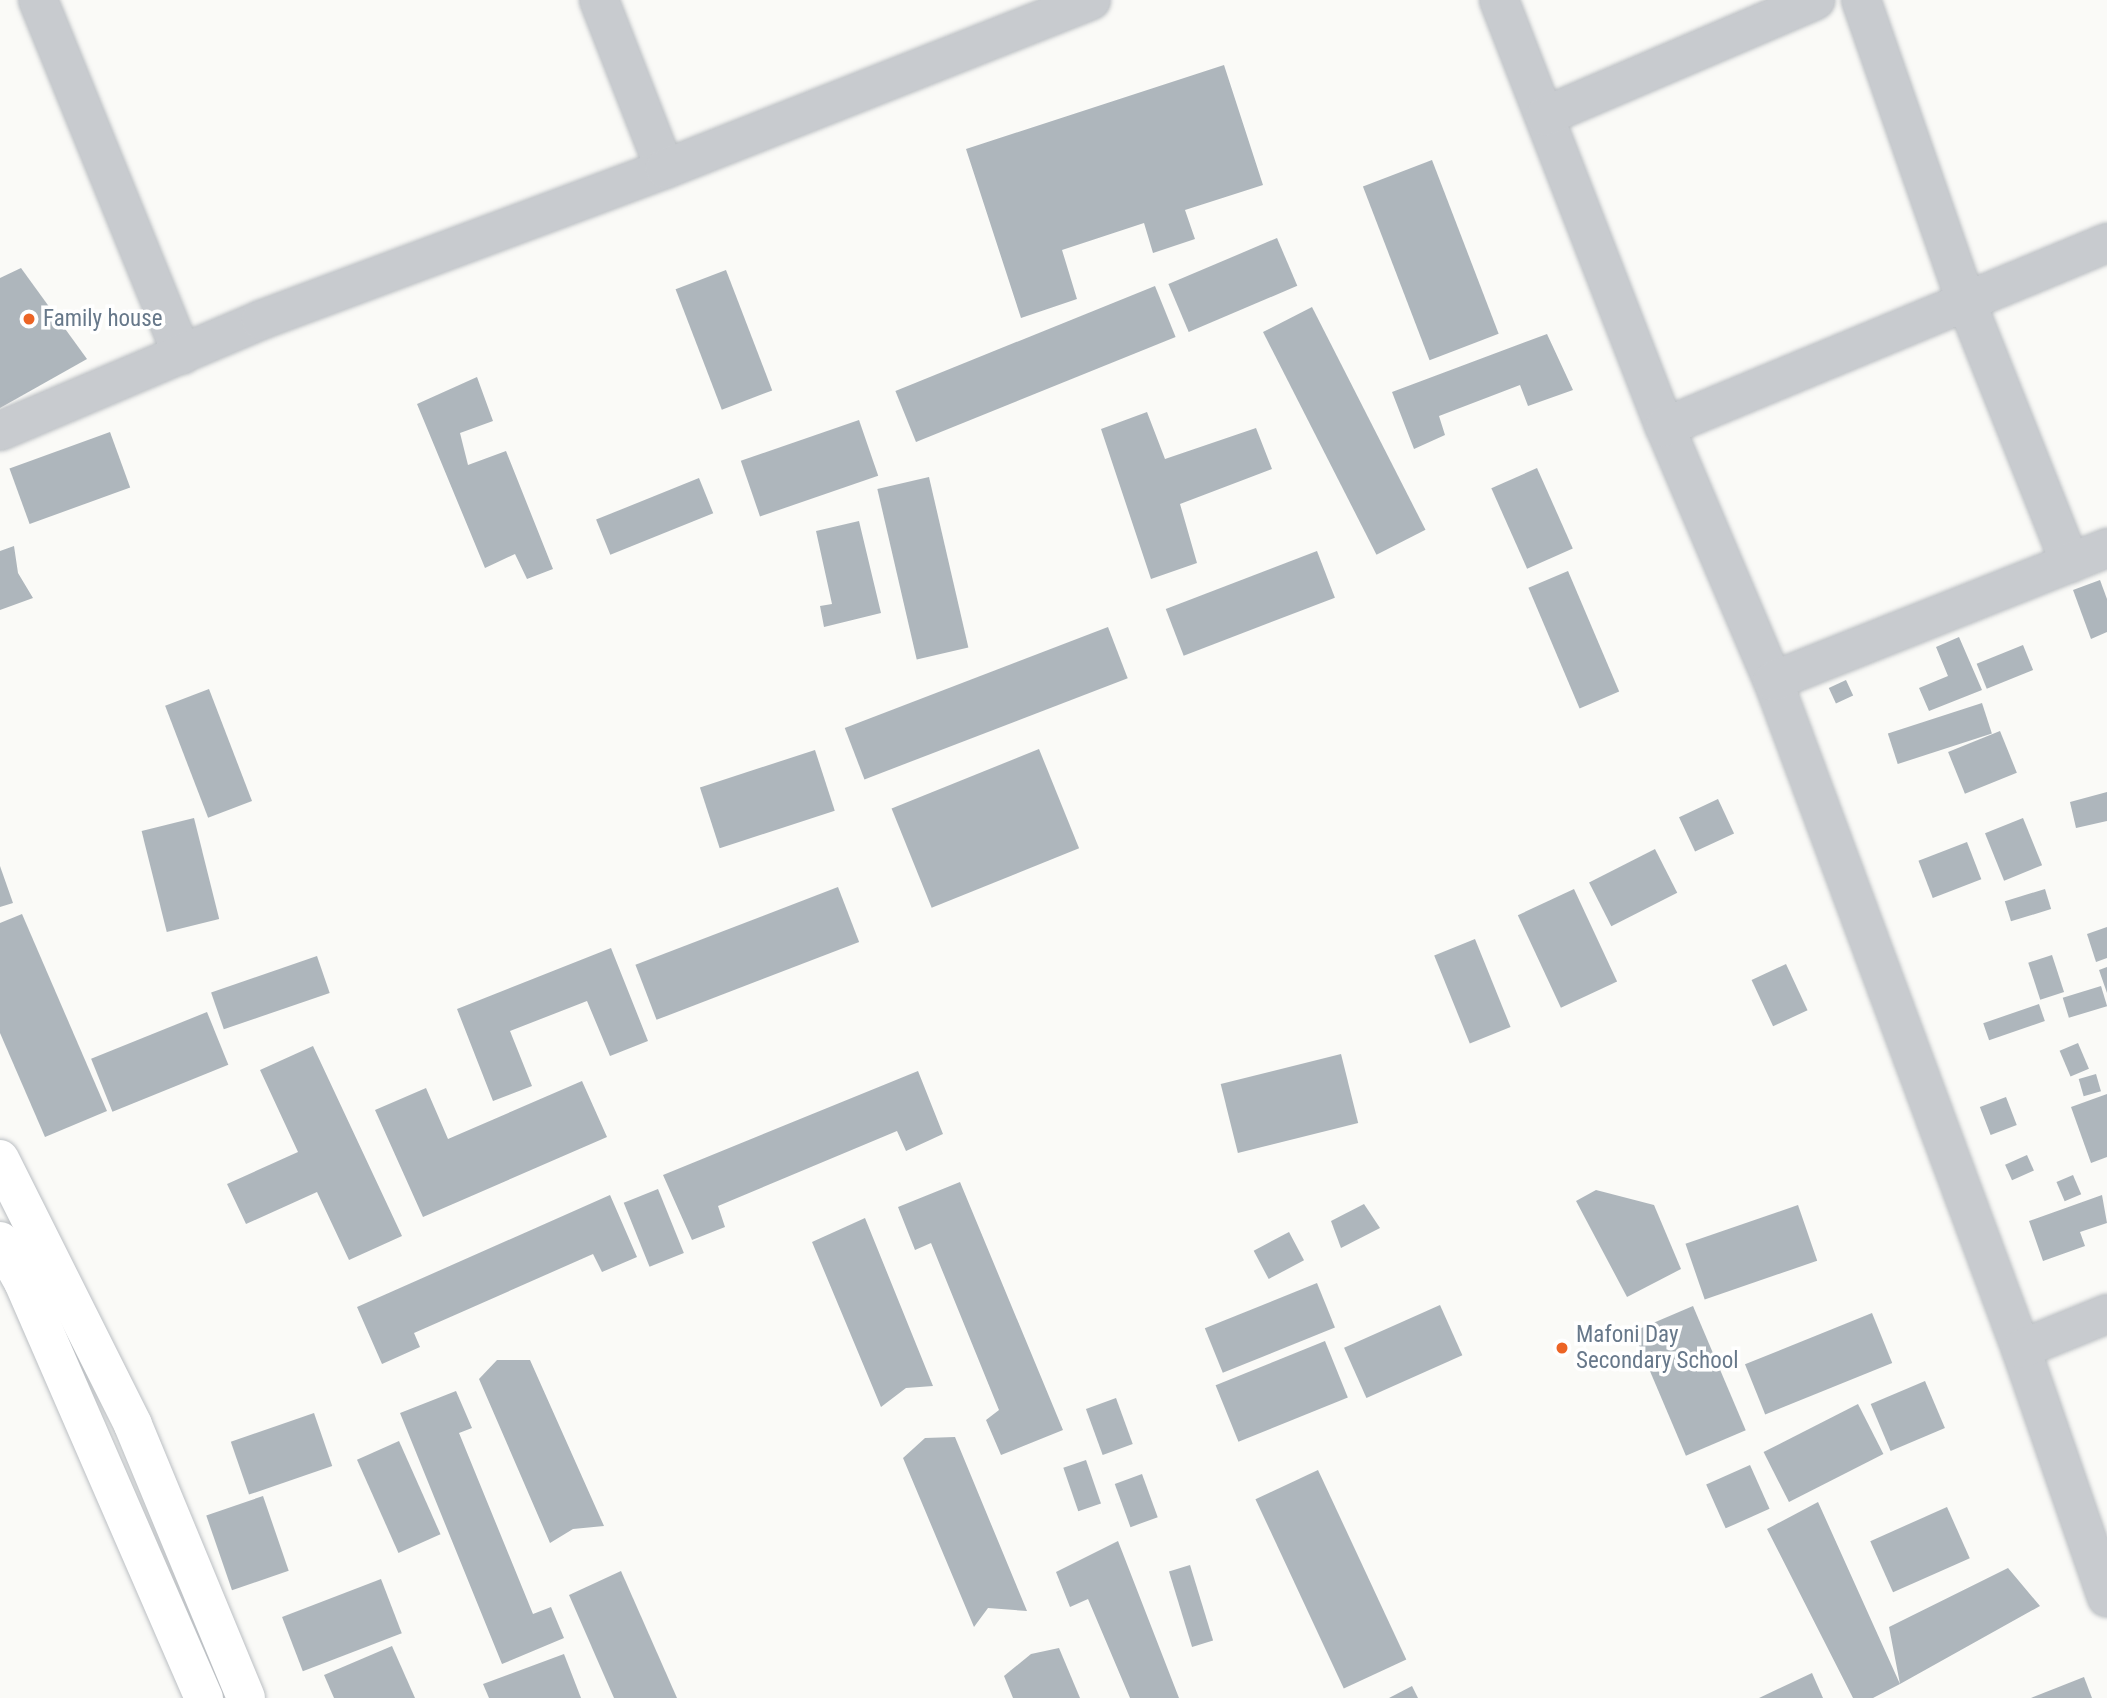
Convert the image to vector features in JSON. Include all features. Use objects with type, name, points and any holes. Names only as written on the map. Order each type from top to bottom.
[{"type":"main road","points":[[0,1158],[133,1425],[246,1698]]},
{"type":"main road","points":[[0,1241],[28,1294],[204,1698]]},
{"type":"street","points":[[38,0],[183,355]]},
{"type":"street","points":[[598,0],[665,169]]},
{"type":"street","points":[[1499,0],[1665,427],[1773,681],[2021,1349],[2107,1598]]},
{"type":"street","points":[[1545,116],[1815,0]]},
{"type":"street","points":[[1861,0],[1967,304],[2070,563]]},
{"type":"street","points":[[0,431],[261,320],[665,169],[1081,2]]},
{"type":"street","points":[[1665,427],[1967,304],[2107,243]]},
{"type":"street","points":[[1773,681],[2107,548]]},
{"type":"street","points":[[2021,1349],[2107,1314]]},
{"type":"building","points":[[1224,65],[1263,185],[1185,210],[1195,239],[1153,253],[1144,223],[1062,250],[1077,299],[1021,318],[966,149]]},
{"type":"building","points":[[1432,160],[1499,334],[1430,360],[1363,187]]},
{"type":"building","points":[[1277,238],[1297,286],[1189,332],[1168,284]]},
{"type":"building","name":"Family house","points":[[21,268],[87,359],[0,408],[0,278]]},
{"type":"building","points":[[726,270],[772,390],[722,410],[676,289]]},
{"type":"building","points":[[1155,286],[1176,337],[916,442],[895,391]]},
{"type":"building","points":[[1312,307],[1425,530],[1376,555],[1263,332]]},
{"type":"building","points":[[1547,334],[1573,390],[1528,406],[1520,385],[1439,416],[1445,435],[1414,449],[1392,392]]},
{"type":"building","points":[[477,377],[493,421],[460,433],[468,465],[506,451],[553,569],[527,579],[515,554],[485,568],[417,404]]},
{"type":"building","points":[[1147,412],[1165,459],[1256,428],[1272,469],[1180,504],[1197,563],[1151,579],[1101,429]]},
{"type":"building","points":[[859,420],[878,476],[760,516],[741,461]]},
{"type":"building","points":[[110,432],[130,487],[30,524],[9,469]]},
{"type":"building","points":[[1537,468],[1573,548],[1527,569],[1491,488]]},
{"type":"building","points":[[929,477],[968,648],[917,659],[877,489]]},
{"type":"building","points":[[699,478],[713,513],[610,555],[596,520]]},
{"type":"building","points":[[859,521],[881,613],[824,627],[820,606],[832,604],[816,531]]},
{"type":"building","points":[[14,546],[18,573],[33,598],[0,610],[0,551]]},
{"type":"building","points":[[1317,551],[1335,598],[1184,656],[1166,609]]},
{"type":"building","points":[[1568,571],[1619,692],[1580,708],[1528,588]]},
{"type":"building","points":[[2100,580],[2107,599],[2107,632],[2091,639],[2073,590]]},
{"type":"building","points":[[1108,627],[1128,678],[864,779],[845,728]]},
{"type":"building","points":[[1959,637],[1982,690],[1929,711],[1919,688],[1948,676],[1936,647]]},
{"type":"building","points":[[2023,645],[2033,670],[1987,689],[1977,664]]},
{"type":"building","points":[[1846,680],[1853,695],[1836,703],[1829,688]]},
{"type":"building","points":[[209,689],[252,801],[208,818],[165,706]]},
{"type":"building","points":[[1982,703],[1992,733],[1898,764],[1888,734]]},
{"type":"building","points":[[2000,731],[2017,773],[1965,794],[1948,752]]},
{"type":"building","points":[[1039,749],[1079,848],[932,908],[892,809]]},
{"type":"building","points":[[815,750],[835,811],[720,848],[700,787]]},
{"type":"building","points":[[2107,792],[2107,821],[2076,828],[2070,802]]},
{"type":"building","points":[[1718,799],[1734,833],[1695,852],[1679,817]]},
{"type":"building","points":[[194,818],[219,919],[167,932],[142,831]]},
{"type":"building","points":[[2023,818],[2042,865],[2004,881],[1985,833]]},
{"type":"building","points":[[1967,842],[1981,879],[1933,898],[1918,861]]},
{"type":"building","points":[[1655,849],[1677,893],[1611,926],[1589,883]]},
{"type":"building","points":[[0,866],[13,903],[0,907]]},
{"type":"building","points":[[838,887],[859,942],[657,1020],[635,965]]},
{"type":"building","points":[[1574,889],[1617,981],[1561,1008],[1518,915]]},
{"type":"building","points":[[2045,889],[2051,909],[2011,921],[2005,901]]},
{"type":"building","points":[[22,914],[107,1111],[45,1137],[0,1033],[0,923]]},
{"type":"building","points":[[2107,927],[2107,958],[2096,962],[2087,934]]},
{"type":"building","points":[[1475,939],[1511,1027],[1470,1044],[1434,955]]},
{"type":"building","points":[[611,948],[648,1041],[610,1056],[587,1001],[510,1031],[532,1086],[493,1101],[457,1009]]},
{"type":"building","points":[[2052,955],[2064,992],[2040,1000],[2028,963]]},
{"type":"building","points":[[317,956],[330,993],[224,1029],[211,992]]},
{"type":"building","points":[[1786,964],[1808,1010],[1773,1026],[1752,980]]},
{"type":"building","points":[[2107,967],[2107,993],[2099,970]]},
{"type":"building","points":[[2101,986],[2107,1006],[2069,1018],[2063,998]]},
{"type":"building","points":[[2039,1004],[2045,1021],[1989,1040],[1983,1023]]},
{"type":"building","points":[[207,1012],[228,1065],[112,1112],[91,1059]]},
{"type":"building","points":[[2078,1043],[2089,1069],[2071,1077],[2060,1051]]},
{"type":"building","points":[[313,1046],[402,1236],[349,1260],[317,1192],[246,1224],[227,1184],[298,1152],[260,1070]]},
{"type":"building","points":[[1341,1054],[1358,1123],[1238,1153],[1221,1084]]},
{"type":"building","points":[[918,1071],[943,1134],[906,1151],[897,1131],[718,1206],[725,1227],[692,1240],[663,1175]]},
{"type":"building","points":[[2096,1074],[2101,1091],[2084,1096],[2079,1079]]},
{"type":"building","points":[[582,1081],[607,1137],[423,1217],[375,1110],[426,1088],[448,1139]]},
{"type":"building","points":[[2107,1094],[2107,1157],[2091,1163],[2071,1107]]},
{"type":"building","points":[[2006,1097],[2017,1125],[1991,1135],[1980,1107]]},
{"type":"building","points":[[2027,1155],[2034,1171],[2012,1180],[2005,1165]]},
{"type":"building","points":[[2073,1175],[2081,1194],[2065,1201],[2056,1182]]},
{"type":"building","points":[[960,1182],[1063,1430],[1001,1455],[986,1420],[999,1410],[931,1243],[915,1250],[898,1207]]},
{"type":"building","points":[[658,1189],[684,1253],[650,1267],[624,1203]]},
{"type":"building","points":[[1596,1190],[1654,1205],[1681,1269],[1627,1297],[1576,1201]]},
{"type":"building","points":[[610,1195],[637,1257],[602,1272],[593,1254],[414,1333],[420,1347],[382,1364],[357,1307]]},
{"type":"building","points":[[2102,1195],[2107,1223],[2080,1232],[2085,1246],[2043,1261],[2029,1221]]},
{"type":"building","points":[[1364,1204],[1380,1228],[1341,1248],[1331,1221]]},
{"type":"building","points":[[1798,1205],[1817,1261],[1705,1300],[1685,1244]]},
{"type":"building","points":[[865,1218],[933,1386],[906,1388],[881,1407],[812,1242]]},
{"type":"building","points":[[1289,1232],[1304,1260],[1269,1279],[1254,1251]]},
{"type":"building","points":[[1317,1283],[1335,1328],[1223,1373],[1205,1328]]},
{"type":"building","points":[[1440,1305],[1462,1355],[1366,1398],[1344,1348]]},
{"type":"building","points":[[1693,1306],[1746,1430],[1686,1456],[1633,1331]]},
{"type":"building","points":[[1872,1313],[1892,1363],[1765,1414],[1745,1364]]},
{"type":"building","points":[[1325,1341],[1348,1398],[1238,1442],[1216,1385]]},
{"type":"building","points":[[497,1360],[530,1360],[604,1526],[573,1529],[550,1543],[479,1379]]},
{"type":"building","points":[[1925,1381],[1945,1428],[1891,1451],[1871,1404]]},
{"type":"building","points":[[456,1391],[472,1428],[459,1433],[533,1614],[551,1607],[564,1638],[502,1664],[400,1413]]},
{"type":"building","points":[[1116,1398],[1133,1444],[1103,1455],[1086,1409]]},
{"type":"building","points":[[1858,1404],[1883,1454],[1789,1502],[1764,1452]]},
{"type":"building","points":[[314,1413],[332,1466],[249,1495],[231,1442]]},
{"type":"building","points":[[955,1437],[1027,1611],[988,1608],[974,1627],[903,1458],[925,1438]]},
{"type":"building","points":[[399,1441],[440,1534],[398,1553],[357,1460]]},
{"type":"building","points":[[1086,1460],[1101,1503],[1078,1511],[1063,1468]]},
{"type":"building","points":[[1750,1465],[1770,1509],[1726,1528],[1706,1485]]},
{"type":"building","points":[[1318,1470],[1406,1659],[1344,1689],[1255,1499]]},
{"type":"building","points":[[1142,1474],[1158,1517],[1130,1527],[1115,1484]]},
{"type":"building","points":[[263,1496],[289,1571],[232,1590],[206,1516]]},
{"type":"building","points":[[1818,1502],[1900,1684],[1873,1698],[1853,1698],[1767,1529]]},
{"type":"building","points":[[1947,1507],[1970,1558],[1893,1592],[1870,1541]]},
{"type":"building","points":[[1118,1541],[1179,1698],[1130,1698],[1088,1599],[1070,1607],[1056,1572]]},
{"type":"building","points":[[1190,1565],[1213,1641],[1192,1647],[1169,1571]]},
{"type":"building","points":[[2008,1568],[2040,1606],[1900,1684],[1889,1627]]},
{"type":"building","points":[[621,1571],[677,1698],[614,1698],[569,1595]]},
{"type":"building","points":[[381,1579],[402,1633],[303,1671],[282,1617]]},
{"type":"building","points":[[392,1646],[415,1698],[334,1698],[324,1675]]},
{"type":"building","points":[[1059,1648],[1080,1698],[1013,1698],[1004,1676],[1031,1654]]},
{"type":"building","points":[[564,1654],[581,1698],[489,1698],[483,1684]]},
{"type":"building","points":[[1812,1673],[1823,1698],[1759,1698]]},
{"type":"building","points":[[2084,1677],[2092,1698],[2031,1698]]},
{"type":"building","points":[[1412,1686],[1418,1698],[1389,1698]]},
{"type":"place","name":"Family house","points":[[29,319]]},
{"type":"place","name":"Mafoni Day Secondary School","points":[[1562,1348]]}]
